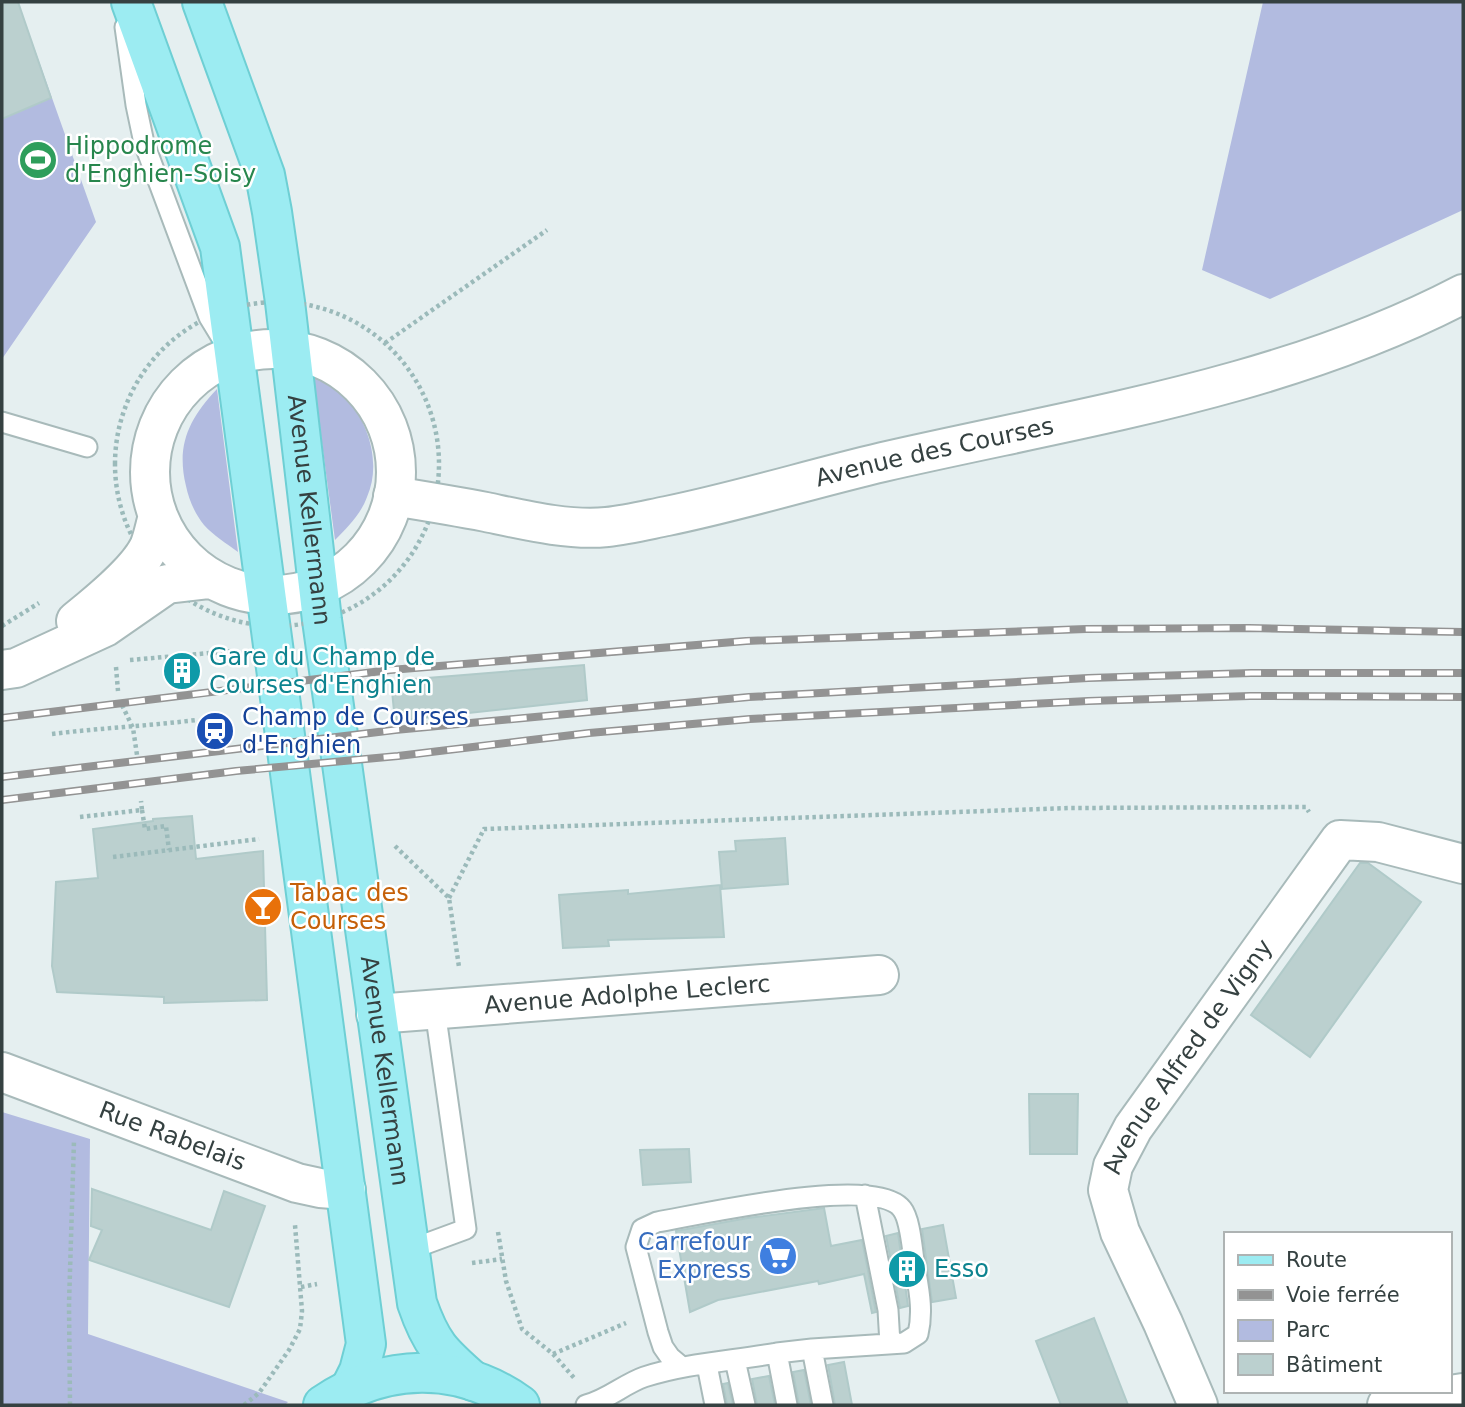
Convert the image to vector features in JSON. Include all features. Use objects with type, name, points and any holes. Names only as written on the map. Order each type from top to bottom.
[{"type":"main road","name":"Avenue Kellermann","points":[[131,2],[220,247],[366,1344],[359,1371],[336,1397]]},
{"type":"main road","name":"Avenue Kellermann","points":[[202,2],[265,175],[285,302],[322,620],[417,1303],[426,1330],[443,1354],[473,1381]]},
{"type":"main road","points":[[336,1397],[369,1381],[411,1372],[442,1373],[497,1390],[523,1405]]},
{"type":"street","name":"Avenue des Courses","points":[[393,496],[534,523],[605,527],[625,524],[696,510],[848,470],[1213,388],[1283,368],[1354,342],[1430,311],[1463,294]]},
{"type":"street","points":[[290,348],[322,359],[356,381],[381,413],[395,451],[396,484],[388,516],[373,544],[349,569],[319,586],[267,598],[210,579],[190,564],[174,546],[158,516],[150,482],[150,459],[164,415],[193,379],[212,365],[234,356],[290,348]]},
{"type":"street","points":[[9,669],[103,599],[144,556],[158,516]]},
{"type":"street","points":[[9,669],[104,627],[167,584],[210,579]]},
{"type":"street","points":[[1332,852],[1340,840],[1378,842],[1463,864]]},
{"type":"street","name":"Avenue Alfred de Vigny","points":[[1198,1405],[1120,1232],[1108,1190],[1113,1166],[1133,1128],[1332,852]]},
{"type":"street","name":"Avenue Adolphe Leclerc","points":[[376,1014],[879,975]]},
{"type":"street","name":"Rue Rabelais","points":[[2,1072],[297,1182],[320,1188],[346,1190]]},
{"type":"street","points":[[1387,1405],[1463,1393]]},
{"type":"lane","points":[[122,2],[144,143],[209,317],[234,356]]},
{"type":"lane","points":[[2,422],[87,447]]},
{"type":"lane","points":[[409,1250],[466,1229],[435,1010]]},
{"type":"lane","points":[[586,1405],[597,1403],[642,1378],[682,1367],[812,1349],[904,1343],[918,1334],[921,1304],[903,1209],[892,1200],[865,1195],[824,1194],[657,1222],[642,1229],[636,1247],[663,1347],[682,1367]]},
{"type":"lane","points":[[865,1195],[888,1310],[890,1345]]},
{"type":"lane","points":[[812,1349],[823,1405]]},
{"type":"lane","points":[[777,1353],[787,1405]]},
{"type":"lane","points":[[735,1360],[746,1405]]},
{"type":"lane","points":[[707,1365],[715,1405]]},
{"type":"path","points":[[385,343],[547,230]]},
{"type":"path","points":[[127,660],[172,659],[239,650]]},
{"type":"path","points":[[122,705],[133,728],[136,755]]},
{"type":"path","points":[[52,734],[196,720]]},
{"type":"path","points":[[141,801],[145,829],[166,826],[169,850]]},
{"type":"path","points":[[449,898],[484,829],[1056,808],[1306,807],[1332,852]]},
{"type":"path","points":[[80,817],[142,810]]},
{"type":"path","points":[[113,856],[298,834]]},
{"type":"path","points":[[70,1405],[69,1304],[75,1098]]},
{"type":"path","points":[[244,1405],[259,1393],[300,1329],[301,1287],[292,1200],[297,1182]]},
{"type":"path","points":[[553,1354],[653,1311]]},
{"type":"green space","name":"Hippodrome d'Enghien-Soisy","points":[[2,2],[18,2],[96,222],[2,359]]},
{"type":"green space","points":[[1263,2],[1463,2],[1463,210],[1270,299],[1202,270]]},
{"type":"green space","points":[[313,376],[332,386],[356,410],[367,434],[373,459],[371,485],[364,503],[335,540]]},
{"type":"green space","points":[[217,389],[238,552],[212,533],[201,521],[189,496],[183,471],[187,433],[199,411]]},
{"type":"green space","points":[[2,1112],[90,1139],[88,1334],[288,1402],[285,1405],[2,1405]]},
{"type":"building","points":[[2,2],[18,2],[51,98],[2,119]]},
{"type":"building","points":[[584,665],[587,700],[395,721],[391,681]]},
{"type":"building","points":[[192,816],[196,859],[263,851],[267,1000],[164,1003],[164,997],[57,992],[52,966],[56,882],[98,878],[93,829],[153,819]]},
{"type":"building","points":[[785,838],[788,884],[722,889],[719,852],[736,851],[735,841]]},
{"type":"building","points":[[1360,863],[1368,863],[1421,902],[1310,1057],[1251,1015]]},
{"type":"building","points":[[720,885],[724,937],[608,940],[609,946],[563,948],[559,895],[628,890],[628,894]]},
{"type":"building","points":[[1029,1094],[1078,1094],[1077,1154],[1030,1154]]},
{"type":"building","points":[[689,1149],[691,1182],[643,1185],[640,1150]]},
{"type":"building","points":[[92,1189],[211,1230],[224,1191],[265,1206],[229,1307],[89,1260],[102,1230],[91,1226]]},
{"type":"building","points":[[824,1208],[831,1246],[862,1240],[876,1312],[872,1313],[864,1274],[718,1300],[690,1312],[676,1231]]},
{"type":"building","points":[[943,1225],[956,1298],[932,1302],[922,1229]]},
{"type":"building","points":[[898,1233],[908,1306],[900,1308],[886,1236]]},
{"type":"building","points":[[1094,1318],[1128,1405],[1061,1405],[1036,1341]]},
{"type":"building","points":[[844,1362],[852,1405],[835,1405],[828,1365]]},
{"type":"building","points":[[804,1370],[811,1405],[799,1405],[793,1372]]},
{"type":"building","points":[[769,1376],[775,1405],[757,1405],[752,1379]]},
{"type":"building","points":[[728,1383],[733,1405],[727,1405],[723,1384]]},
{"type":"railway","points":[[2,718],[390,670],[746,641],[1086,629],[1249,628],[1463,632]]},
{"type":"railway","points":[[2,777],[395,730],[749,697],[1088,678],[1251,673],[1463,673]]},
{"type":"railway","points":[[2,800],[236,771],[398,756],[589,733],[750,719],[1088,701],[1250,696],[1463,697]]},
{"type":"place","name":"Hippodrome d'Enghien-Soisy","points":[[38,160]]},
{"type":"place","name":"Gare du Champ de Courses d'Enghien","points":[[182,671]]},
{"type":"place","name":"Champ de Courses d'Enghien","points":[[215,731]]},
{"type":"place","name":"Tabac des Courses","points":[[263,907]]},
{"type":"place","name":"Carrefour Express","points":[[778,1256]]},
{"type":"place","name":"Esso","points":[[907,1269]]}]
